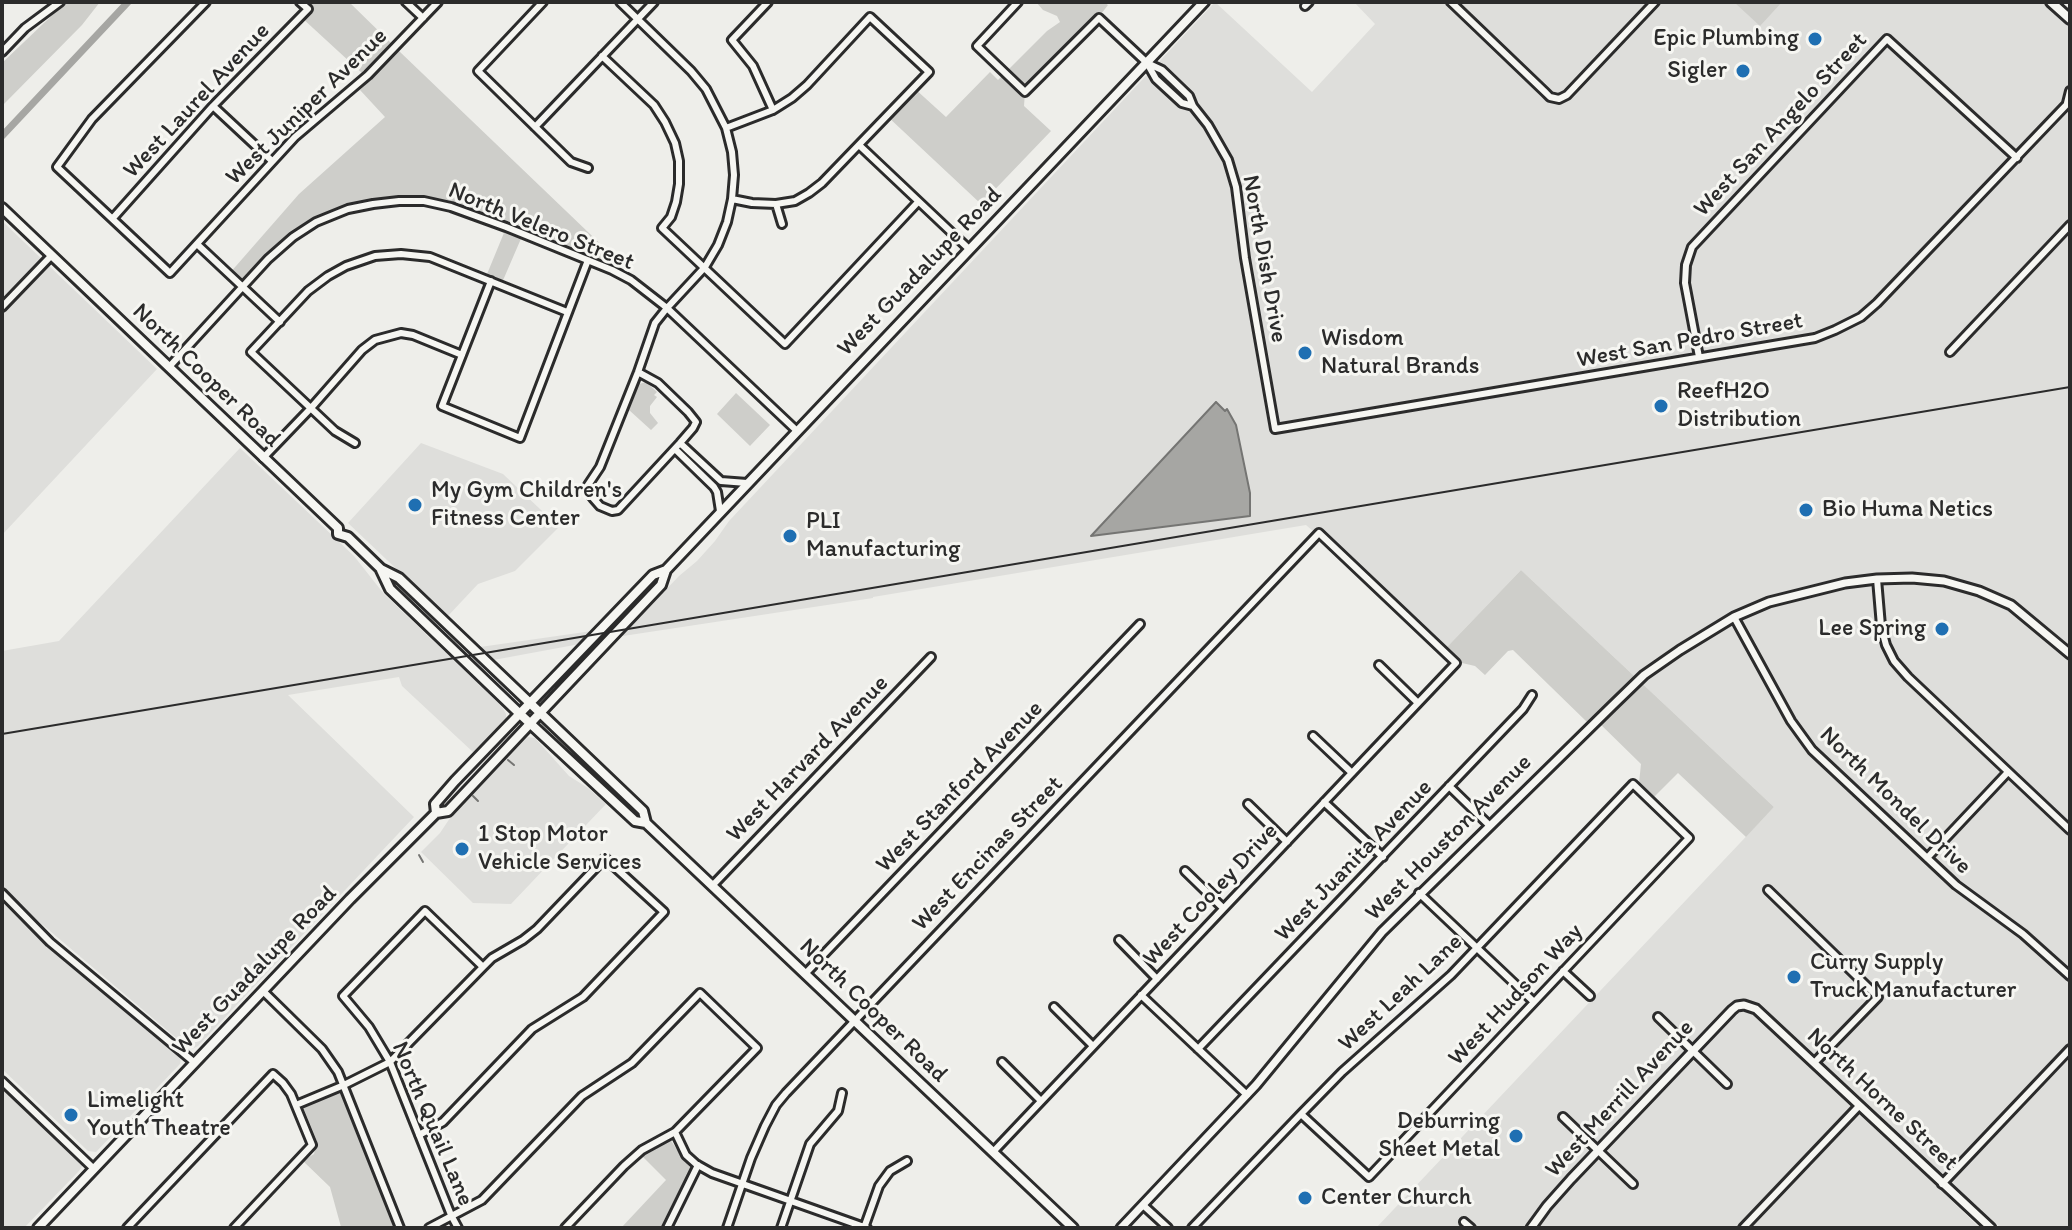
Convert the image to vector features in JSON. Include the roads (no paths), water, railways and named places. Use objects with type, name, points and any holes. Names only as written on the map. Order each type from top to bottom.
[{"type":"main road","name":"West Guadalupe Road","points":[[38,1228],[350,899],[436,813],[448,811],[661,585],[666,570],[720,511],[1204,2]]},
{"type":"main road","points":[[2051,2],[2070,19]]},
{"type":"main road","name":"North Cooper Road","points":[[2,208],[338,528],[338,534],[348,537],[381,569],[399,578],[643,811],[646,823],[1073,1228]]},
{"type":"main road","name":"North Cooper Road","points":[[381,569],[390,589],[530,724],[635,821],[646,823]]},
{"type":"main road","name":"West Guadalupe Road","points":[[436,813],[435,804],[530,703],[653,575],[666,570]]},
{"type":"street","points":[[2,52],[25,28],[60,2]]},
{"type":"street","points":[[113,218],[57,167],[92,119],[206,2]]},
{"type":"street","name":"West Laurel Avenue","points":[[113,218],[213,106],[308,9],[300,2]]},
{"type":"street","points":[[406,2],[423,18]]},
{"type":"street","name":"West Juniper Avenue","points":[[113,218],[170,273],[295,137],[368,75],[438,2]]},
{"type":"street","points":[[543,2],[478,71],[571,162],[588,168]]},
{"type":"street","points":[[620,2],[706,89],[726,128],[734,175],[727,222],[718,245],[705,267],[655,323],[600,467],[588,485],[588,492],[600,506],[612,511],[618,510],[696,422],[658,383],[638,372]]},
{"type":"street","points":[[535,127],[654,2]]},
{"type":"street","points":[[768,2],[732,40],[753,66],[773,110]]},
{"type":"street","name":"North Dish Drive","points":[[1018,2],[977,46],[1025,92],[1099,18],[1147,63],[1162,70],[1189,96],[1222,147],[1236,187],[1245,258],[1275,429]]},
{"type":"street","points":[[1451,2],[1550,97],[1559,99],[1568,94],[1655,2]]},
{"type":"street","points":[[726,128],[773,110],[792,98],[870,17],[929,72],[809,193],[795,201],[776,204],[732,199]]},
{"type":"street","name":"West San Angelo Street","points":[[1699,357],[1685,283],[1686,265],[1692,247],[1887,39],[2017,158]]},
{"type":"street","points":[[602,56],[654,105],[675,143],[679,161],[678,193],[671,217],[662,228],[785,344],[918,202]]},
{"type":"street","name":"West San Pedro Street","points":[[1275,429],[1815,338],[1861,317],[1877,303],[2068,102],[2070,91]]},
{"type":"street","points":[[213,106],[272,161]]},
{"type":"street","points":[[859,145],[969,249]]},
{"type":"street","name":"North Velero Street","points":[[169,367],[268,259],[316,222],[348,209],[373,204],[424,201],[451,207],[631,280],[667,308],[797,431]]},
{"type":"street","points":[[776,204],[782,224]]},
{"type":"street","points":[[1950,352],[2070,225]]},
{"type":"street","points":[[198,245],[280,322]]},
{"type":"street","points":[[355,443],[335,431],[251,352],[308,291],[328,276],[375,256],[401,254],[430,257],[567,312]]},
{"type":"street","points":[[2,307],[51,256]]},
{"type":"street","points":[[491,281],[442,406],[520,438],[588,260]]},
{"type":"street","points":[[263,458],[362,350],[375,340],[401,333],[413,335],[462,355]]},
{"type":"street","points":[[680,443],[721,481],[747,483]]},
{"type":"street","points":[[675,449],[714,487],[720,511]]},
{"type":"street","name":"West Encinas Street","points":[[727,1228],[751,1158],[776,1105],[1319,533],[1456,663]]},
{"type":"street","name":"West Houston Avenue","points":[[1121,1228],[1247,1095],[1372,943],[1419,893],[1644,675],[1734,617],[1769,602],[1845,583],[1912,578],[1944,581],[2011,605],[2070,654]]},
{"type":"street","points":[[1877,579],[1881,626],[1894,661],[2070,830]]},
{"type":"street","name":"North Mondel Drive","points":[[1734,617],[1791,721],[1807,744],[1956,885],[2039,947],[2070,976]]},
{"type":"street","name":"West Stanford Avenue","points":[[805,974],[1140,624]]},
{"type":"street","name":"West Harvard Avenue","points":[[712,886],[931,657]]},
{"type":"street","name":"West Cooley Drive","points":[[993,1152],[1456,663]]},
{"type":"street","points":[[1379,665],[1418,703]]},
{"type":"street","name":"West Juanita Avenue","points":[[1198,1049],[1523,709],[1532,695]]},
{"type":"street","points":[[1313,736],[1352,773]]},
{"type":"street","points":[[1927,858],[2008,772]]},
{"type":"street","name":"West Leah Lane","points":[[1192,1228],[1342,1072],[1451,975],[1633,784],[1689,838]]},
{"type":"street","points":[[1449,786],[1489,825]]},
{"type":"street","points":[[1324,802],[1383,857]]},
{"type":"street","points":[[1248,804],[1287,842]]},
{"type":"street","name":"West Hudson Way","points":[[1301,1114],[1369,1177],[1689,838]]},
{"type":"street","points":[[296,1105],[390,1062],[492,958],[537,929],[605,858],[664,912],[583,997],[532,1029],[443,1122],[419,1135]]},
{"type":"street","points":[[1185,871],[1223,908]]},
{"type":"street","points":[[1768,890],[1878,997],[1814,1063]]},
{"type":"street","points":[[2,893],[50,942],[195,1063]]},
{"type":"street","points":[[1419,893],[1534,1002]]},
{"type":"street","name":"North Quail Lane","points":[[458,1228],[390,1062],[369,1027],[343,996],[425,911],[483,967]]},
{"type":"street","points":[[1119,940],[1157,979]]},
{"type":"street","points":[[1563,971],[1590,996]]},
{"type":"street","points":[[263,991],[330,1059],[344,1085],[400,1228]]},
{"type":"street","points":[[429,1228],[482,1200],[582,1096],[632,1063],[700,993],[757,1048],[675,1132],[642,1150],[565,1228]]},
{"type":"street","points":[[1141,995],[1247,1095]]},
{"type":"street","name":"North Horne Street","points":[[1744,1005],[1756,1009],[1991,1228]]},
{"type":"street","name":"West Merrill Avenue","points":[[1531,1228],[1547,1206],[1732,1010],[1744,1005]]},
{"type":"street","points":[[1054,1007],[1093,1046]]},
{"type":"street","points":[[1658,1017],[1727,1084]]},
{"type":"street","points":[[1942,1184],[2070,1049]]},
{"type":"street","points":[[1002,1062],[1041,1101]]},
{"type":"street","points":[[127,1228],[273,1074],[283,1083],[296,1105],[312,1145],[234,1228]]},
{"type":"street","points":[[2,1081],[94,1169]]},
{"type":"street","points":[[781,1228],[810,1144],[838,1111],[842,1093]]},
{"type":"street","points":[[1743,1228],[1859,1106]]},
{"type":"street","points":[[1563,1117],[1633,1184]]},
{"type":"street","points":[[675,1132],[686,1155],[712,1173],[865,1228],[879,1186],[890,1171],[907,1161]]},
{"type":"street","points":[[667,1228],[698,1165]]},
{"type":"street","points":[[1143,1205],[1168,1228]]},
{"type":"street","points":[[1464,1222],[1471,1228]]},
{"type":"waterway","points":[[2,136],[128,2]]},
{"type":"waterway","points":[[508,760],[514,765]]},
{"type":"waterway","points":[[473,796],[478,801]]},
{"type":"waterway","points":[[419,855],[423,862]]},
{"type":"railway","points":[[2,734],[2070,387]]},
{"type":"place","name":"Epic Plumbing","points":[[1815,39]]},
{"type":"place","name":"Sigler","points":[[1743,71]]},
{"type":"place","name":"Wisdom Natural Brands","points":[[1305,353]]},
{"type":"place","name":"ReefH2O Distribution","points":[[1661,406]]},
{"type":"place","name":"My Gym Children's Fitness Center","points":[[415,505]]},
{"type":"place","name":"Bio Huma Netics","points":[[1806,510]]},
{"type":"place","name":"PLI Manufacturing","points":[[790,536]]},
{"type":"place","name":"Lee Spring","points":[[1942,629]]},
{"type":"place","name":"1 Stop Motor Vehicle Services","points":[[462,849]]},
{"type":"place","name":"Curry Supply Truck Manufacturer","points":[[1794,977]]},
{"type":"place","name":"Limelight Youth Theatre","points":[[71,1115]]},
{"type":"place","name":"Deburring Sheet Metal","points":[[1516,1136]]},
{"type":"place","name":"Center Church","points":[[1305,1198]]}]
